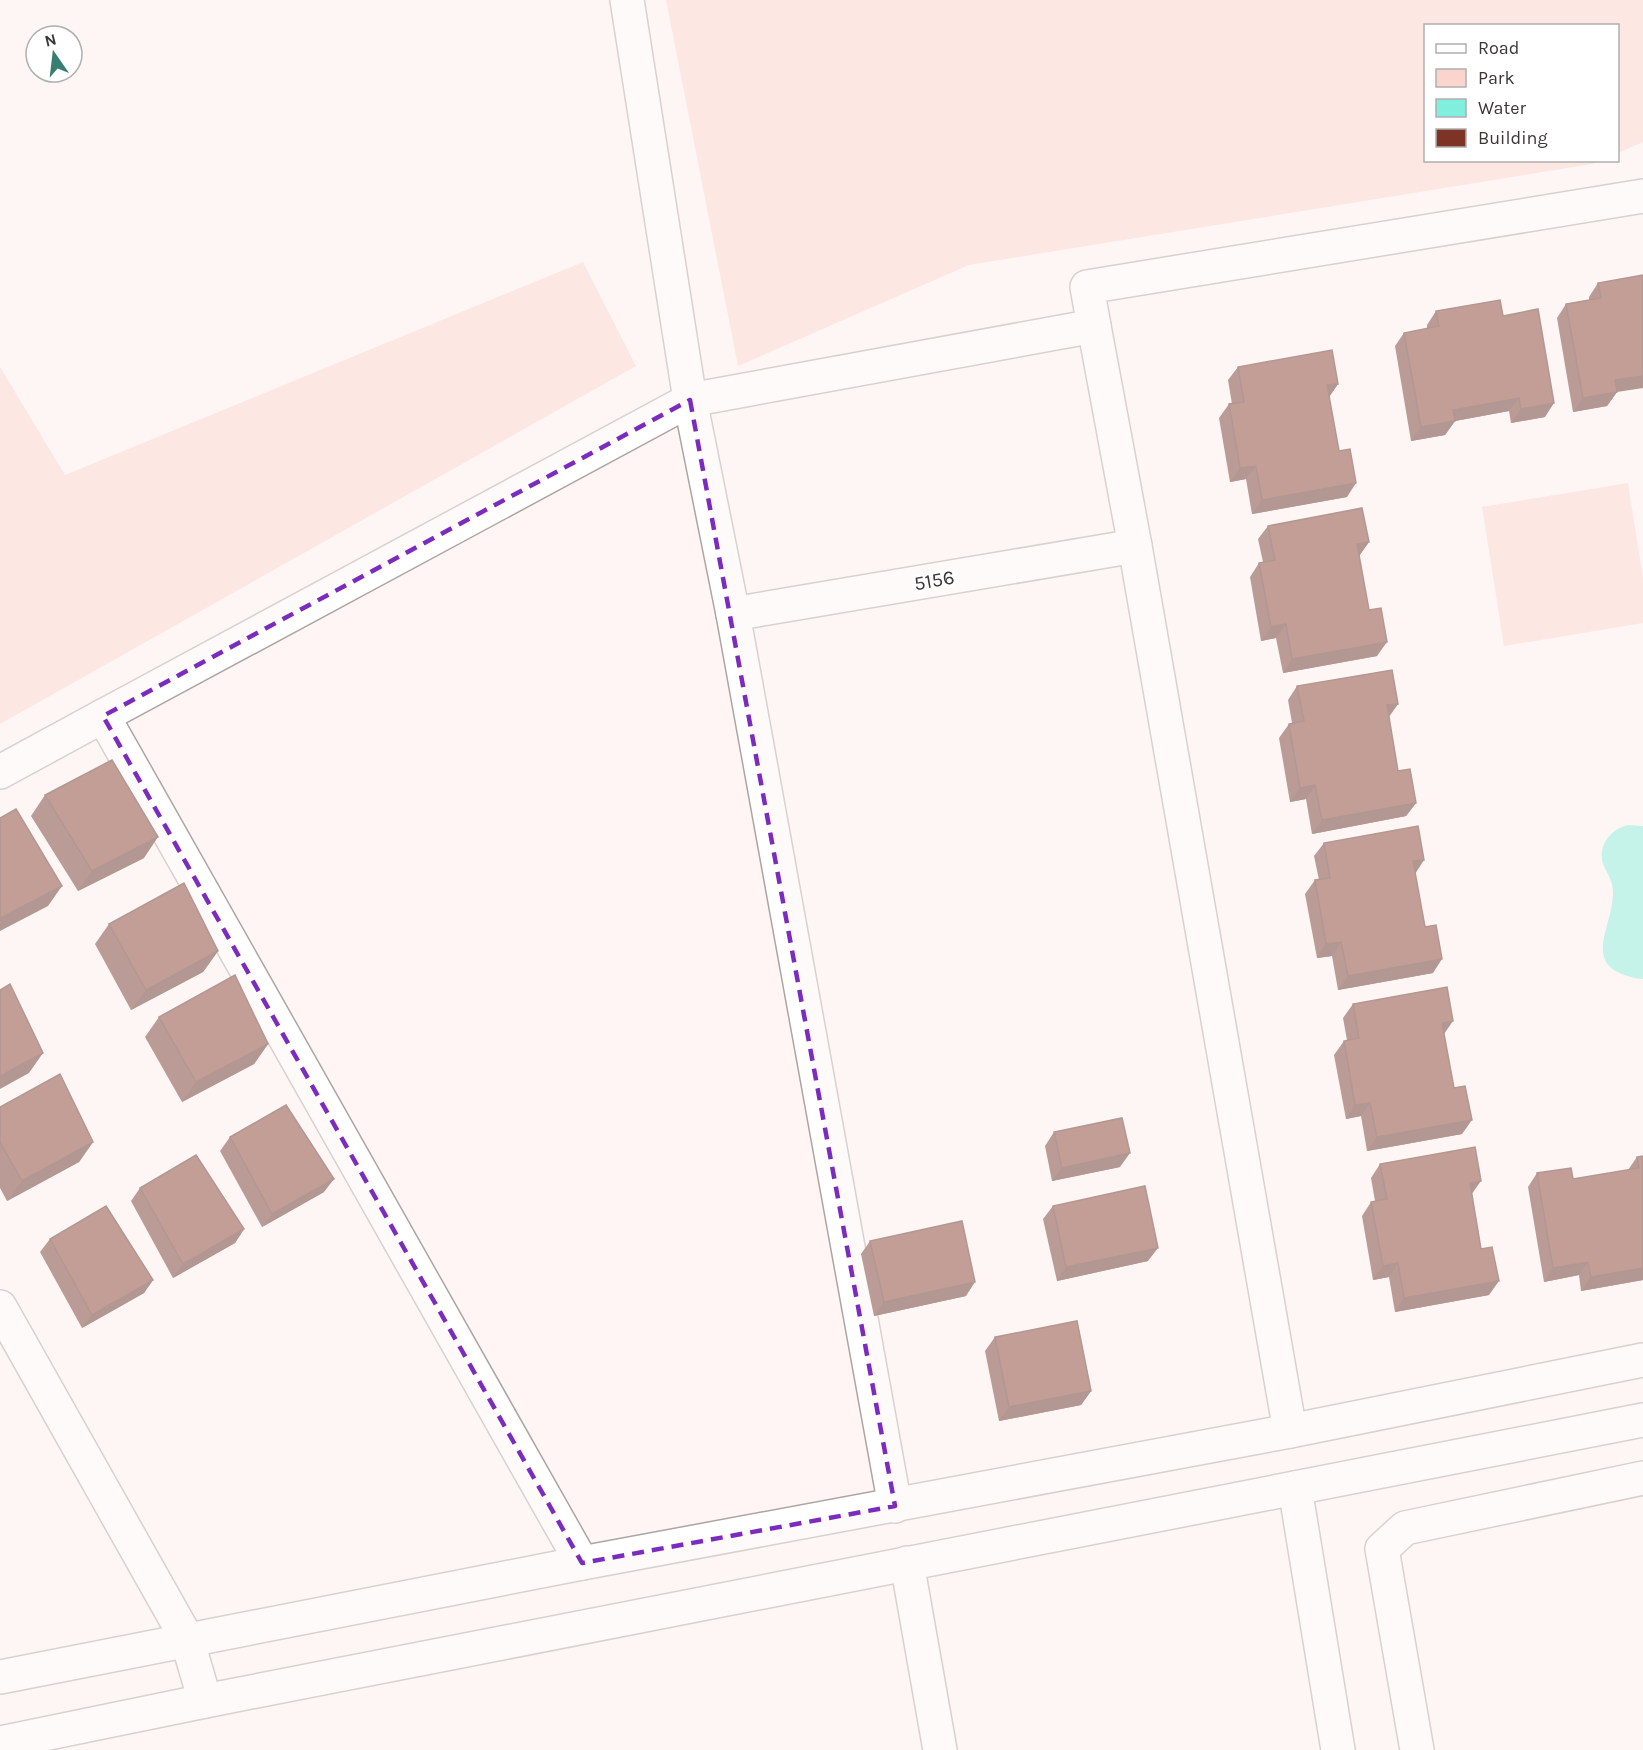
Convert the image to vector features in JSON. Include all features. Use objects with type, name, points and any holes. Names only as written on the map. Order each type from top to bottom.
[{"type":"street","points":[[627,0],[690,400],[733,614],[895,1506]]},
{"type":"street","points":[[1290,1431],[1135,546],[1087,287],[1643,196]]},
{"type":"street","points":[[0,772],[690,400],[1094,326]]},
{"type":"street","name":"5156","points":[[733,614],[1135,546]]},
{"type":"street","points":[[103,716],[582,1563]]},
{"type":"street","points":[[0,1307],[187,1639],[205,1701]]},
{"type":"street","points":[[0,1677],[582,1563],[1290,1431],[1643,1360]]},
{"type":"street","points":[[0,1743],[1643,1420]]},
{"type":"street","points":[[1417,1750],[1382,1549],[1405,1528],[1643,1478]]},
{"type":"street","points":[[1294,1488],[1338,1750]]},
{"type":"street","points":[[907,1563],[940,1750]]},
{"type":"highlighted area","points":[[690,400],[895,1506],[582,1563],[103,716]]},
{"type":"green space","points":[[666,0],[1643,0],[1643,142],[1619,153],[1619,24],[1424,24],[1424,162],[1597,162],[969,265],[738,366]]},
{"type":"green space","points":[[583,262],[636,366],[0,724],[0,367],[65,475]]},
{"type":"green space","points":[[1628,483],[1643,578],[1643,623],[1504,646],[1482,507]]},
{"type":"water","points":[[1628,825],[1643,826],[1643,979],[1621,974],[1610,966],[1604,957],[1603,946],[1613,892],[1602,859],[1603,846],[1610,835]]},
{"type":"building","points":[[1643,275],[1643,376],[1615,380],[1617,392],[1583,398],[1566,304],[1601,298],[1598,283]]},
{"type":"building","points":[[1500,300],[1503,316],[1538,309],[1554,403],[1521,409],[1519,398],[1453,410],[1455,421],[1421,427],[1404,333],[1439,326],[1436,311]]},
{"type":"building","points":[[1332,350],[1338,384],[1327,385],[1339,451],[1350,449],[1356,483],[1262,500],[1256,466],[1240,468],[1229,404],[1244,402],[1238,367]]},
{"type":"building","points":[[1362,508],[1369,542],[1357,544],[1369,610],[1381,608],[1387,642],[1292,659],[1286,624],[1271,627],[1259,563],[1275,560],[1268,526]]},
{"type":"building","points":[[1392,670],[1398,704],[1387,705],[1398,771],[1410,769],[1416,803],[1322,820],[1315,785],[1300,788],[1289,724],[1304,721],[1297,686]]},
{"type":"building","points":[[112,760],[158,837],[92,871],[45,795]]},
{"type":"building","points":[[16,809],[62,886],[0,918],[0,818]]},
{"type":"building","points":[[1418,826],[1424,860],[1413,861],[1425,927],[1436,925],[1442,959],[1348,976],[1341,942],[1326,944],[1315,880],[1330,878],[1324,843]]},
{"type":"building","points":[[184,883],[218,951],[146,990],[109,924]]},
{"type":"building","points":[[235,975],[268,1044],[196,1082],[159,1017]]},
{"type":"building","points":[[10,984],[43,1053],[0,1076],[0,990]]},
{"type":"building","points":[[1447,987],[1453,1021],[1442,1023],[1454,1088],[1465,1086],[1472,1120],[1377,1137],[1370,1103],[1355,1105],[1344,1041],[1359,1038],[1353,1004]]},
{"type":"building","points":[[60,1074],[93,1142],[22,1181],[0,1142],[0,1107]]},
{"type":"building","points":[[286,1105],[334,1179],[272,1214],[230,1137]]},
{"type":"building","points":[[1122,1118],[1130,1153],[1062,1168],[1054,1132]]},
{"type":"building","points":[[1475,1147],[1481,1181],[1470,1183],[1481,1249],[1492,1247],[1499,1281],[1404,1298],[1398,1263],[1383,1266],[1371,1202],[1387,1199],[1380,1164]]},
{"type":"building","points":[[196,1155],[244,1229],[183,1264],[140,1188]]},
{"type":"building","points":[[1643,1156],[1643,1268],[1591,1277],[1588,1262],[1553,1268],[1537,1173],[1571,1168],[1573,1179],[1639,1168],[1637,1157]]},
{"type":"building","points":[[1145,1186],[1158,1248],[1066,1267],[1053,1206]]},
{"type":"building","points":[[106,1206],[153,1280],[92,1315],[50,1239]]},
{"type":"building","points":[[962,1221],[975,1282],[884,1302],[870,1241]]},
{"type":"building","points":[[1077,1321],[1091,1391],[1009,1407],[995,1337]]}]
